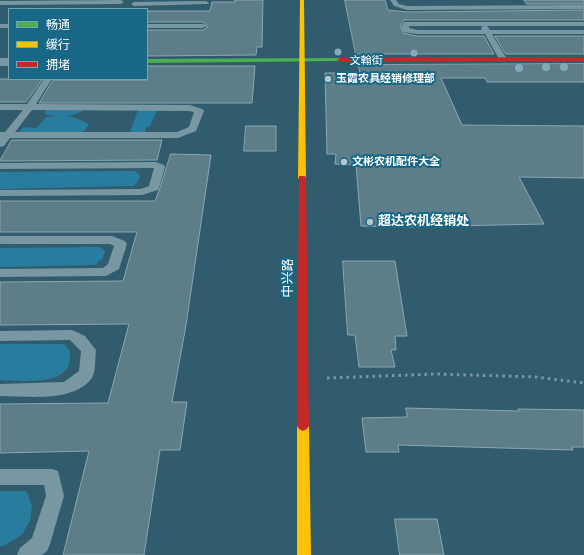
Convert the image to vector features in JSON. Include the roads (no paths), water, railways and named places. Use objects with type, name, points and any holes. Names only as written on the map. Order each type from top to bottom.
[{"type":"main road","name":"中兴路","points":[[302,0],[301,61],[304,555]]},
{"type":"main road","name":"文翰街","points":[[148,62],[584,59]]},
{"type":"lane","points":[[393,0],[396,5],[407,8],[469,4],[584,7]]},
{"type":"lane","points":[[0,3],[121,2]]},
{"type":"lane","points":[[134,4],[206,3]]},
{"type":"lane","points":[[469,4],[503,59]]},
{"type":"lane","points":[[584,24],[407,24],[405,26],[406,30],[417,32],[584,32]]},
{"type":"lane","points":[[148,26],[203,26]]},
{"type":"lane","points":[[0,144],[3,135],[29,107],[47,80]]},
{"type":"lane","points":[[0,107],[190,108],[200,111],[193,129],[178,135],[3,135]]},
{"type":"lane","points":[[0,166],[156,165],[160,167],[154,188],[142,192],[0,192]]},
{"type":"lane","points":[[0,240],[112,240],[121,244],[114,266],[106,272],[0,273]]},
{"type":"lane","points":[[0,336],[72,335],[80,340],[89,350],[86,374],[67,388],[42,390],[0,390]]},
{"type":"lane","points":[[0,477],[52,476],[55,496],[40,544],[27,555]]},
{"type":"place","name":"玉霞农具经销修理部","points":[[328,79]]},
{"type":"place","name":"文彬农机配件大全","points":[[344,162]]},
{"type":"place","name":"超达农机经销处","points":[[370,222]]}]
